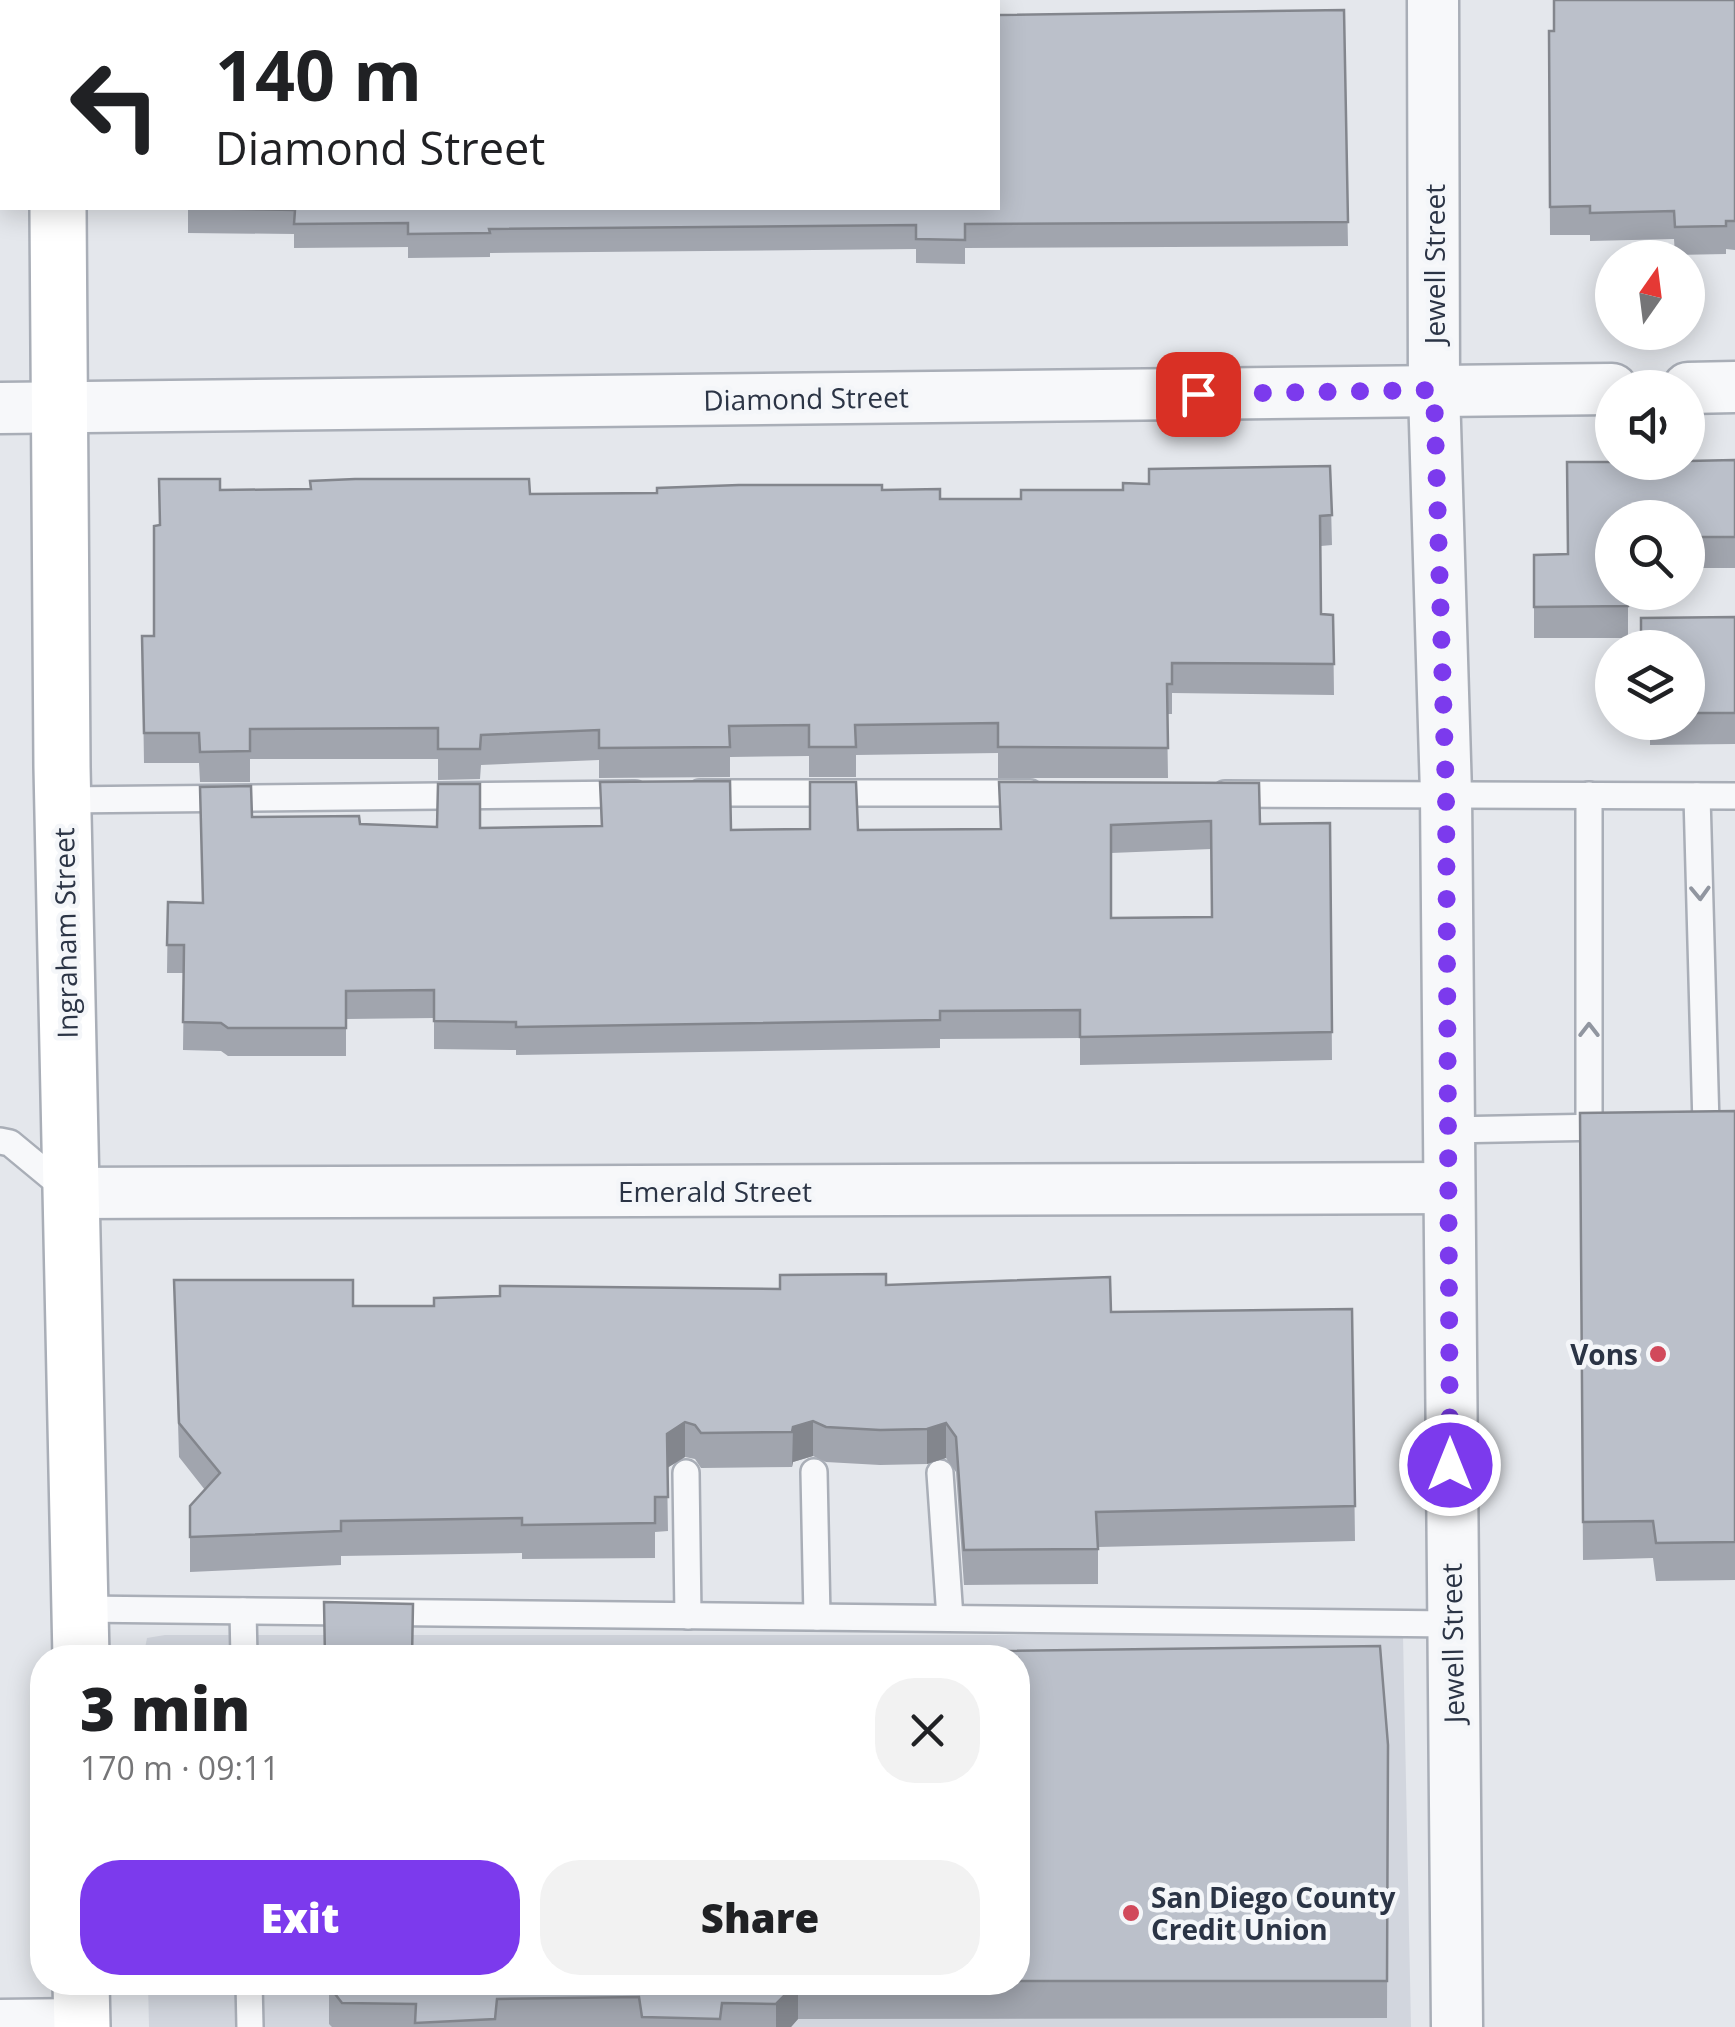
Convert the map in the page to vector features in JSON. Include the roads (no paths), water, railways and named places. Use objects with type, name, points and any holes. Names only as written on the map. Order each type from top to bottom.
[{"type":"main road","name":"Ingraham Street","points":[[58,210],[62,800],[81,1633]]},
{"type":"street","name":"Jewell Street","points":[[1433,0],[1434,390],[1446,794],[1457,2027]]},
{"type":"street","points":[[1705,388],[1735,387]]},
{"type":"street","name":"Diamond Street","points":[[0,408],[1595,388]]},
{"type":"street","name":"Emerald Street","points":[[70,1193],[1448,1188]]},
{"type":"street","points":[[0,2025],[82,2011]]},
{"type":"lane","points":[[62,800],[1047,794]]},
{"type":"lane","points":[[1207,794],[1735,796]]},
{"type":"lane","points":[[1589,795],[1589,1127]]},
{"type":"lane","points":[[1698,796],[1696,1125],[1735,1125]]},
{"type":"lane","points":[[1448,1130],[1628,1126]]},
{"type":"lane","points":[[0,1141],[10,1143],[70,1193]]},
{"type":"lane","points":[[814,1472],[817,1617]]},
{"type":"lane","points":[[940,1472],[950,1618]]},
{"type":"lane","points":[[686,1474],[688,1616]]},
{"type":"lane","points":[[81,1633],[243,1610],[1452,1624]]},
{"type":"lane","points":[[243,1610],[244,1645]]},
{"type":"lane","points":[[249,1995],[250,2027]]},
{"type":"place","name":"Vons","points":[[1658,1354]]},
{"type":"place","name":"San Diego County Credit Union","points":[[1131,1913]]}]
